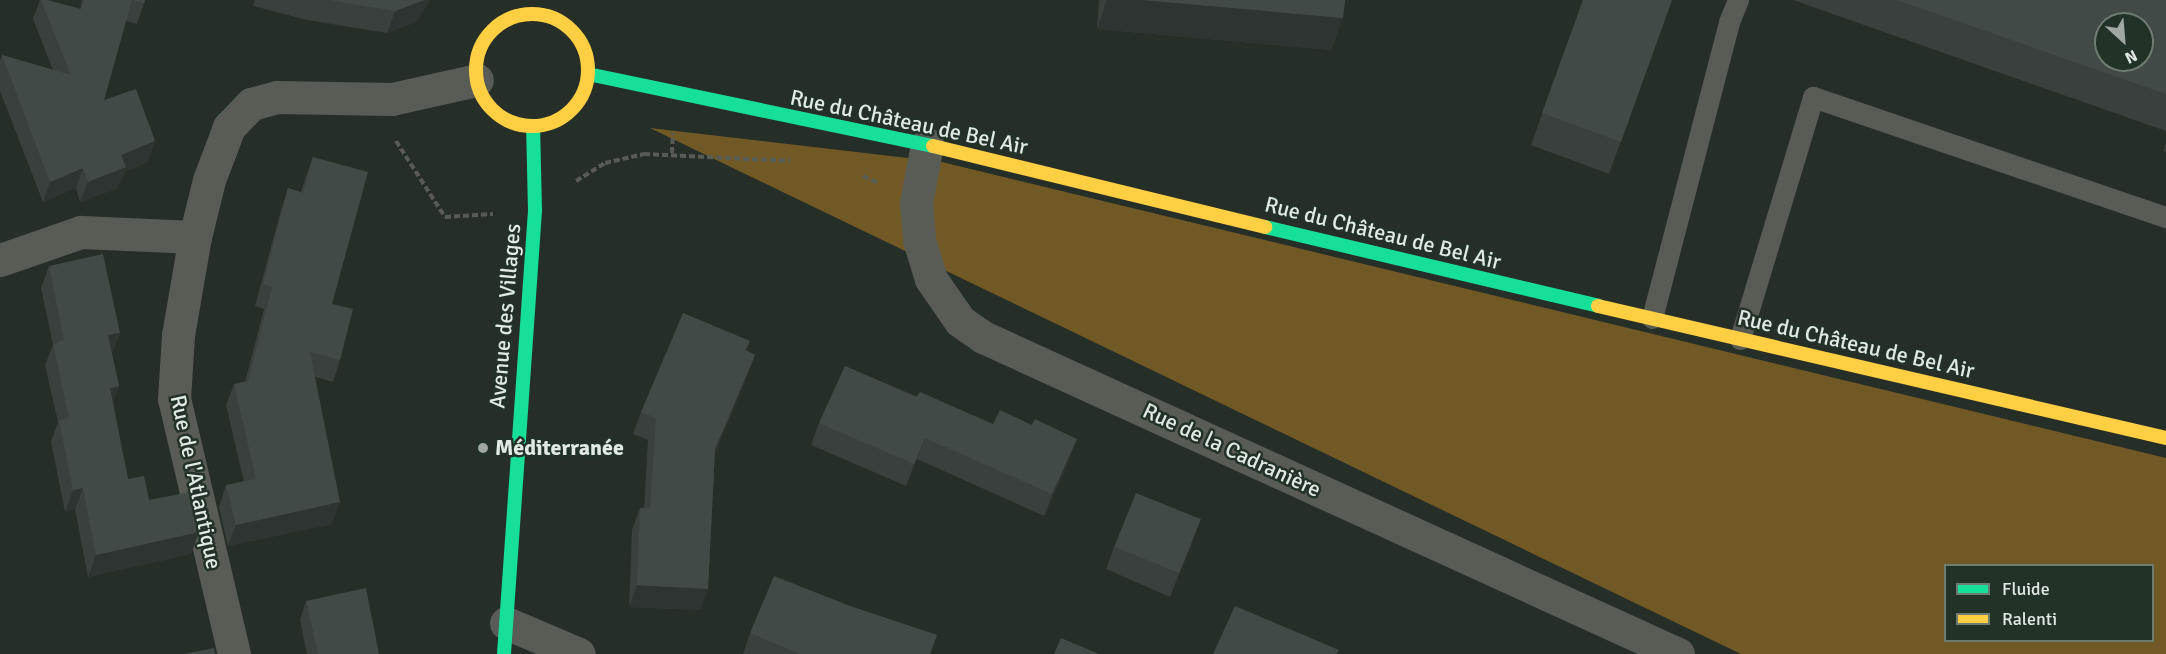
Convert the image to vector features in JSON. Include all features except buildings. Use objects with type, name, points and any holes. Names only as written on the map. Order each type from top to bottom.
[{"type":"street","points":[[524,0],[524,14]]},
{"type":"street","points":[[524,14],[541,15],[571,29],[581,42],[588,75],[585,91],[564,117],[533,126],[502,118],[490,108],[477,80],[482,45],[507,20],[524,14]]},
{"type":"street","name":"Rue du Château de Bel Air","points":[[588,75],[927,144],[1740,339],[2166,438]]},
{"type":"street","name":"Rue de l'Atlantique","points":[[234,654],[174,399],[178,335],[195,237],[209,180],[229,127],[251,104],[277,97],[392,99],[477,80]]},
{"type":"street","name":"Avenue des Villages","points":[[505,638],[535,211],[533,126]]},
{"type":"street","name":"Rue de la Cadranière","points":[[927,144],[916,202],[919,240],[931,279],[960,321],[983,337],[1678,654]]},
{"type":"street","points":[[0,260],[81,232],[195,237]]},
{"type":"street","points":[[505,638],[579,654]]},
{"type":"lane","points":[[1652,318],[1729,22],[1738,0]]},
{"type":"lane","points":[[1740,339],[1813,97],[2166,218]]},
{"type":"path","points":[[392,99],[393,135],[445,218],[561,208],[564,194],[573,183],[588,171],[625,156],[672,153],[795,161]]},
{"type":"path","points":[[859,174],[916,202]]},
{"type":"shaded area","points":[[650,128],[942,162],[2166,458],[2166,654],[1741,654]]},
{"type":"traffic: fast","points":[[588,74],[933,146]]},
{"type":"traffic: fast","points":[[504,654],[535,211],[533,126]]},
{"type":"traffic: fast","points":[[1265,227],[1598,306]]},
{"type":"traffic: slow","points":[[532,14],[553,19],[571,31],[583,49],[588,70],[583,91],[571,109],[553,121],[532,126],[511,121],[493,109],[481,91],[476,70],[481,49],[493,31],[511,19],[532,14]]},
{"type":"traffic: slow","points":[[933,146],[1265,227]]},
{"type":"traffic: slow","points":[[1598,306],[2166,438]]},
{"type":"place","name":"Méditerranée","points":[[483,448]]}]
